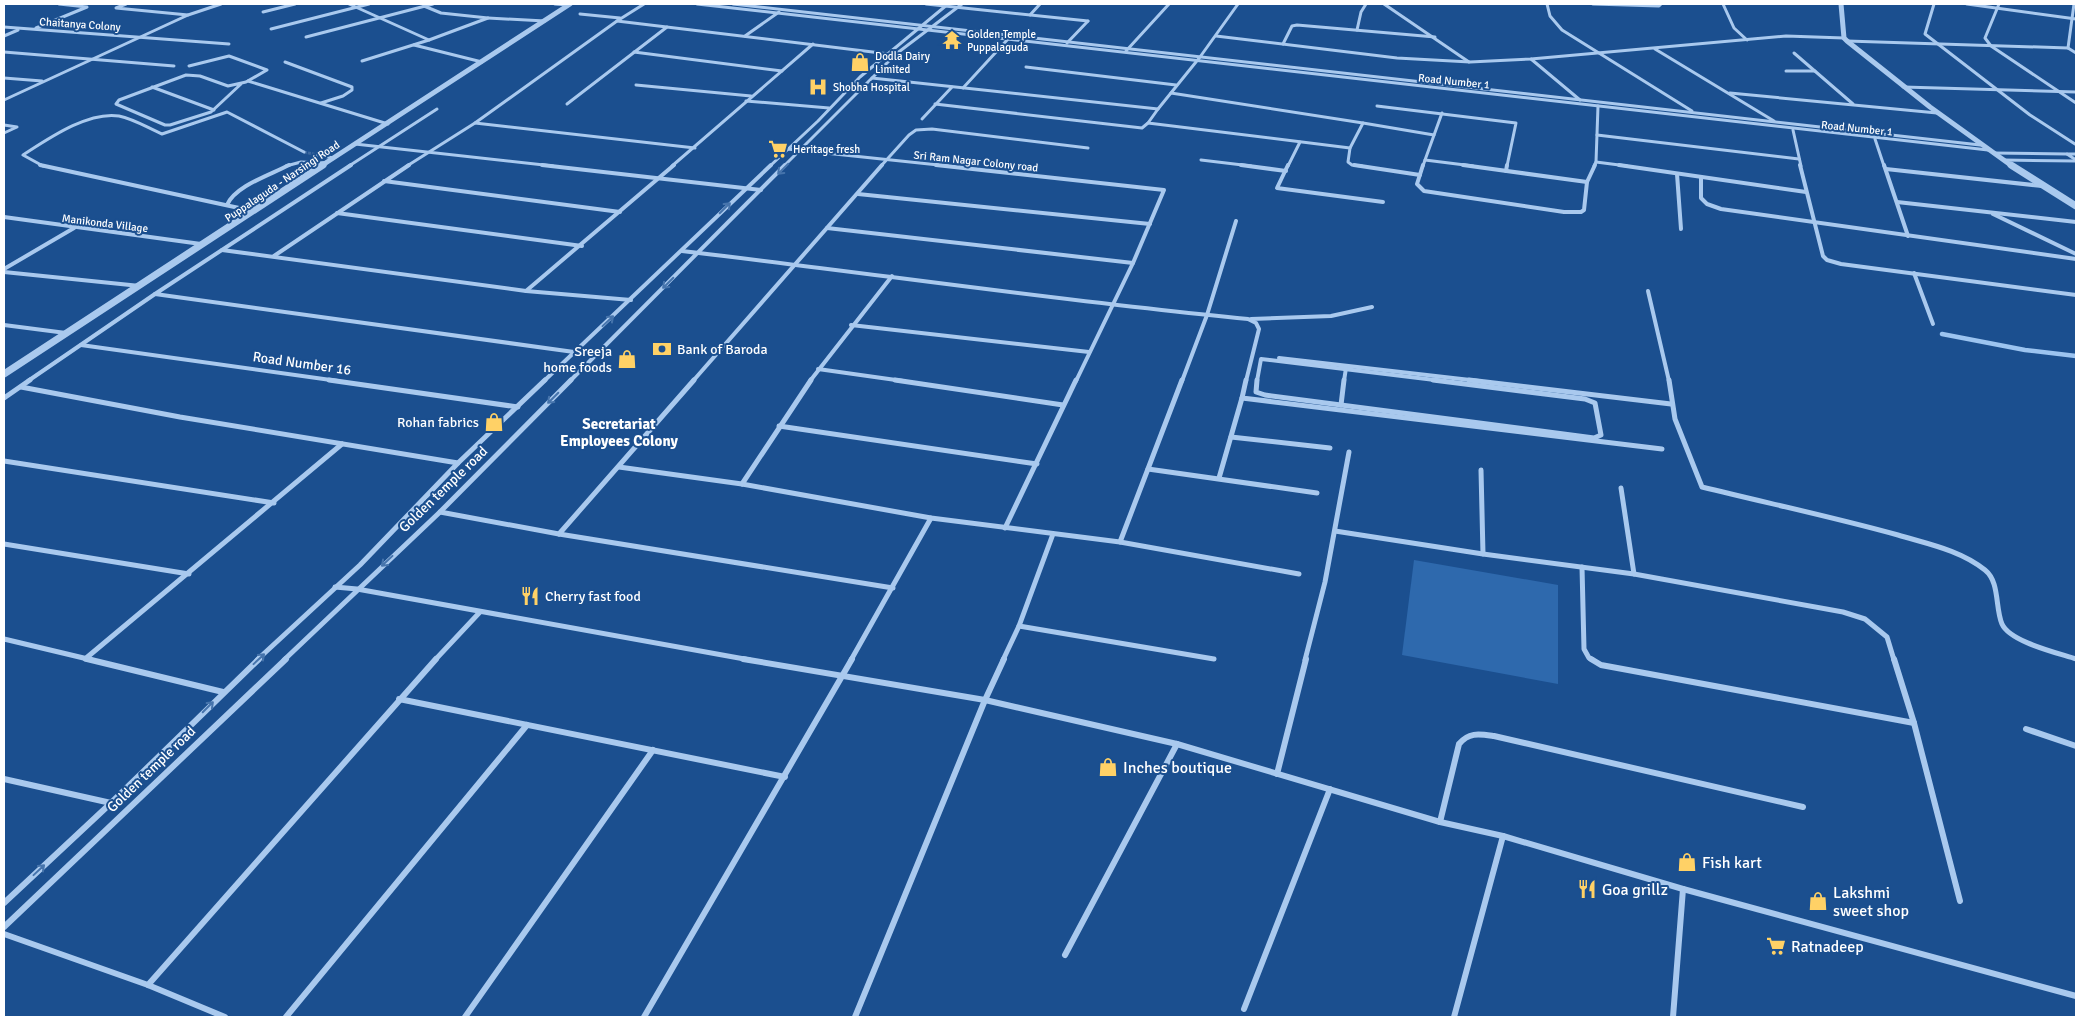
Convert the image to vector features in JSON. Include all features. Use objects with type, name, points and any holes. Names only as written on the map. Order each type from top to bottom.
[{"type":"street","points":[[33,29],[87,7],[59,4]]},
{"type":"street","points":[[126,4],[116,8],[188,15]]},
{"type":"street","points":[[4,100],[138,37],[188,15],[220,4]]},
{"type":"street","points":[[263,12],[295,4]]},
{"type":"street","points":[[349,4],[429,40]]},
{"type":"street","points":[[271,29],[369,4]]},
{"type":"street","points":[[306,37],[433,4]]},
{"type":"street","points":[[555,4],[569,4]]},
{"type":"street","name":"Puppalaguda - Narsingi Road","points":[[4,374],[255,211],[354,144],[545,22],[569,4]]},
{"type":"street","points":[[274,256],[384,181],[475,123],[621,18],[644,4]]},
{"type":"street","name":"Road Number 1","points":[[697,4],[929,29],[1196,62],[1598,106],[1990,152],[2076,154]]},
{"type":"street","points":[[717,6],[722,4]]},
{"type":"street","name":"Road Number 1","points":[[733,4],[1980,144]]},
{"type":"street","points":[[926,4],[1088,21],[1065,46]]},
{"type":"street","name":"Golden temple road","points":[[4,927],[440,512],[896,54],[962,4]]},
{"type":"street","points":[[1030,15],[1040,4]]},
{"type":"street","points":[[1124,53],[1169,4]]},
{"type":"street","points":[[936,104],[1142,128],[1200,57],[1238,4]]},
{"type":"street","points":[[1358,30],[1361,12],[1366,4]]},
{"type":"street","points":[[1384,4],[1470,62]]},
{"type":"street","points":[[1547,4],[1550,16],[1562,30],[1695,113]]},
{"type":"street","points":[[1593,4],[1655,7],[1661,4]]},
{"type":"street","points":[[1723,4],[1734,28],[1746,40]]},
{"type":"street","points":[[1842,4],[1840,8],[1846,39],[1902,87],[1990,152],[2076,206]]},
{"type":"street","points":[[1934,4],[1925,34],[1995,90],[2076,144]]},
{"type":"street","points":[[1967,4],[2076,19]]},
{"type":"street","points":[[1999,4],[1985,38],[1991,46],[2076,103]]},
{"type":"street","points":[[2068,48],[2074,4]]},
{"type":"street","name":"Golden temple road","points":[[4,903],[336,587],[410,514],[458,463],[631,300],[745,188],[818,121],[887,53],[947,5]]},
{"type":"street","points":[[424,6],[441,13],[545,22]]},
{"type":"street","points":[[745,36],[784,10]]},
{"type":"street","points":[[580,14],[621,18]]},
{"type":"street","points":[[362,61],[429,40],[488,18]]},
{"type":"street","points":[[617,21],[896,54]]},
{"type":"street","points":[[1283,44],[1294,25],[1435,37]]},
{"type":"street","points":[[567,104],[667,26]]},
{"type":"street","name":"Chaitanya Colony","points":[[4,27],[229,44]]},
{"type":"street","points":[[4,36],[21,28]]},
{"type":"street","points":[[1216,36],[1397,58],[1470,62],[1530,59],[1786,36],[1936,44],[2068,48],[2076,54]]},
{"type":"street","points":[[963,88],[1008,39]]},
{"type":"street","points":[[526,291],[582,246],[695,148],[751,96],[813,44]]},
{"type":"street","points":[[414,45],[482,62]]},
{"type":"street","points":[[1655,48],[1775,122]]},
{"type":"street","points":[[4,52],[174,66]]},
{"type":"street","points":[[634,52],[782,71]]},
{"type":"street","points":[[1794,53],[1853,104]]},
{"type":"street","points":[[189,66],[229,56],[267,69],[265,72],[241,84],[223,85],[191,74],[119,100],[116,104],[166,126],[214,110],[241,84]]},
{"type":"street","points":[[1530,59],[1581,100]]},
{"type":"street","points":[[285,62],[352,87],[352,90],[343,96],[320,104]]},
{"type":"street","points":[[1026,66],[1176,85]]},
{"type":"street","points":[[1786,71],[1815,71]]},
{"type":"street","points":[[4,78],[43,81]]},
{"type":"street","points":[[872,78],[1158,109]]},
{"type":"street","points":[[248,81],[388,124]]},
{"type":"street","points":[[636,85],[751,96]]},
{"type":"street","points":[[922,119],[952,86]]},
{"type":"street","points":[[152,87],[214,110]]},
{"type":"street","points":[[1902,87],[2076,92]]},
{"type":"street","points":[[1170,93],[1434,135]]},
{"type":"street","points":[[1730,93],[1937,113]]},
{"type":"street","points":[[746,101],[830,108]]},
{"type":"street","points":[[1377,106],[1516,123],[1506,172]]},
{"type":"street","points":[[1442,113],[1417,184],[1424,191],[1433,194],[1574,213],[1584,210],[1587,182],[1596,162],[1598,106]]},
{"type":"street","points":[[4,398],[155,294],[437,109]]},
{"type":"street","points":[[255,211],[41,166],[23,155],[47,139],[97,118],[117,116],[162,134],[227,112],[304,152]]},
{"type":"street","points":[[825,113],[837,113]]},
{"type":"street","points":[[475,123],[695,148]]},
{"type":"street","points":[[1148,123],[1350,148]]},
{"type":"street","points":[[1363,123],[1350,148],[1348,162],[1352,165],[1420,175]]},
{"type":"street","points":[[4,125],[17,127],[4,133]]},
{"type":"street","points":[[559,534],[909,135],[924,129],[1088,148]]},
{"type":"street","points":[[1793,130],[1806,192],[1823,256],[1828,260],[1840,264],[2076,295]]},
{"type":"street","points":[[1597,135],[1799,159]]},
{"type":"street","points":[[1876,139],[1908,236]]},
{"type":"street","points":[[1300,142],[1277,187],[1278,189],[1383,202]]},
{"type":"street","points":[[354,144],[762,190]]},
{"type":"street","name":"Sri Ram Nagar Colony road","points":[[787,149],[1164,190],[1150,224]]},
{"type":"street","points":[[2067,154],[2076,161]]},
{"type":"street","points":[[317,155],[334,158]]},
{"type":"street","points":[[1201,160],[1286,171]]},
{"type":"street","points":[[1426,160],[1587,182]]},
{"type":"street","points":[[2003,160],[2076,161]]},
{"type":"street","points":[[228,205],[230,198],[237,191],[280,169],[302,162],[326,163]]},
{"type":"street","points":[[1596,162],[1806,192]]},
{"type":"street","points":[[1886,169],[2042,186]]},
{"type":"street","points":[[1678,174],[1681,229]]},
{"type":"street","points":[[1701,177],[1701,198],[1707,204],[1721,209],[2076,259]]},
{"type":"street","points":[[384,181],[620,212]]},
{"type":"street","points":[[858,194],[1150,224],[1005,528]]},
{"type":"street","points":[[1896,202],[2076,222]]},
{"type":"street","points":[[1988,212],[2076,254]]},
{"type":"street","points":[[337,213],[582,246]]},
{"type":"street","name":"Manikonda Village","points":[[4,217],[74,228],[204,244]]},
{"type":"street","points":[[1120,542],[1207,315],[1236,221]]},
{"type":"street","points":[[4,270],[74,228]]},
{"type":"street","points":[[827,228],[1133,263]]},
{"type":"street","points":[[221,250],[526,291],[631,300]]},
{"type":"street","points":[[682,251],[892,276],[1112,306],[1248,320],[1331,316],[1372,307]]},
{"type":"street","points":[[4,270],[140,286]]},
{"type":"street","points":[[1914,273],[1933,324]]},
{"type":"street","points":[[742,484],[818,369],[851,325],[892,276]]},
{"type":"street","points":[[1648,291],[1668,376],[1671,404],[1675,419],[1702,487],[1858,524],[1956,552],[1987,571],[1994,581],[2002,624],[2010,633],[2029,643],[2076,658]]},
{"type":"street","points":[[155,294],[574,352]]},
{"type":"street","points":[[1219,478],[1254,354],[1259,329],[1256,323],[1248,320]]},
{"type":"street","points":[[4,325],[66,334]]},
{"type":"street","points":[[851,325],[1089,352]]},
{"type":"street","name":"Road Number 16","points":[[81,345],[518,407]]},
{"type":"street","points":[[1254,354],[1262,357],[1346,368],[1671,404]]},
{"type":"street","points":[[1262,357],[1255,389],[1260,394],[1594,438],[1602,435],[1596,406],[1590,400],[1433,378]]},
{"type":"street","points":[[1340,405],[1346,368]]},
{"type":"street","points":[[818,369],[1063,405]]},
{"type":"street","points":[[21,387],[180,417],[458,463]]},
{"type":"street","points":[[1242,398],[1662,449]]},
{"type":"street","points":[[779,426],[1037,464]]},
{"type":"street","points":[[1231,437],[1330,448]]},
{"type":"street","points":[[85,659],[274,503],[342,444]]},
{"type":"street","points":[[1277,774],[1325,582],[1349,452]]},
{"type":"street","points":[[4,461],[274,503]]},
{"type":"street","points":[[619,467],[742,484],[931,518],[1120,542],[1299,574]]},
{"type":"street","points":[[1148,469],[1317,493]]},
{"type":"street","points":[[1480,470],[1482,554]]},
{"type":"street","points":[[1621,488],[1634,574]]},
{"type":"street","points":[[440,512],[559,534],[893,588]]},
{"type":"street","points":[[644,1017],[785,777],[931,518]]},
{"type":"street","points":[[1335,531],[1482,554],[1634,574],[1843,612],[1865,619],[1887,637],[1914,722],[1960,901]]},
{"type":"street","points":[[856,1017],[985,700],[1019,626],[1053,534]]},
{"type":"street","points":[[4,544],[189,574]]},
{"type":"street","points":[[1582,568],[1584,649],[1589,658],[1601,665],[1914,722]]},
{"type":"street","points":[[336,587],[357,589],[842,677],[985,700],[1177,744],[1440,822],[1503,836],[1683,889],[2076,996]]},
{"type":"street","points":[[148,985],[399,699],[480,612]]},
{"type":"street","points":[[1019,626],[1214,659]]},
{"type":"street","points":[[4,639],[224,692]]},
{"type":"street","points":[[399,699],[785,777]]},
{"type":"street","points":[[286,1017],[527,725]]},
{"type":"street","points":[[2026,729],[2076,746]]},
{"type":"street","points":[[1440,822],[1459,744],[1466,736],[1478,734],[1504,738],[1803,807]]},
{"type":"street","points":[[1065,955],[1177,744]]},
{"type":"street","points":[[465,1017],[653,750]]},
{"type":"street","points":[[4,779],[111,803]]},
{"type":"street","points":[[1244,1009],[1330,789]]},
{"type":"street","points":[[1454,1017],[1503,836]]},
{"type":"street","points":[[1673,1017],[1683,889]]},
{"type":"street","points":[[4,934],[148,985],[225,1017]]},
{"type":"shaded area","points":[[1414,560],[1558,585],[1558,684],[1402,655]]},
{"type":"waterway","points":[[1942,334],[2025,350],[2076,356]]},
{"type":"tunnel","points":[[304,152],[317,155]]},
{"type":"place","name":"Golden Temple Puppalaguda","points":[[952,40]]},
{"type":"place","name":"Dodla Dairy Limited","points":[[860,62]]},
{"type":"place","name":"Shobha Hospital","points":[[818,87]]},
{"type":"place","name":"Heritage fresh","points":[[778,149]]},
{"type":"place","name":"Bank of Baroda","points":[[662,349]]},
{"type":"place","name":"Sreeja home foods","points":[[627,359]]},
{"type":"place","name":"Rohan fabrics","points":[[494,422]]},
{"type":"place","name":"Cherry fast food","points":[[530,596]]},
{"type":"place","name":"Inches boutique","points":[[1108,767]]},
{"type":"place","name":"Fish kart","points":[[1687,862]]},
{"type":"place","name":"Goa grillz","points":[[1587,889]]},
{"type":"place","name":"Lakshmi sweet shop","points":[[1818,901]]},
{"type":"place","name":"Ratnadeep","points":[[1776,946]]},
{"type":"district","name":"Secretariat Employees Colony","points":[[619,432]]}]
